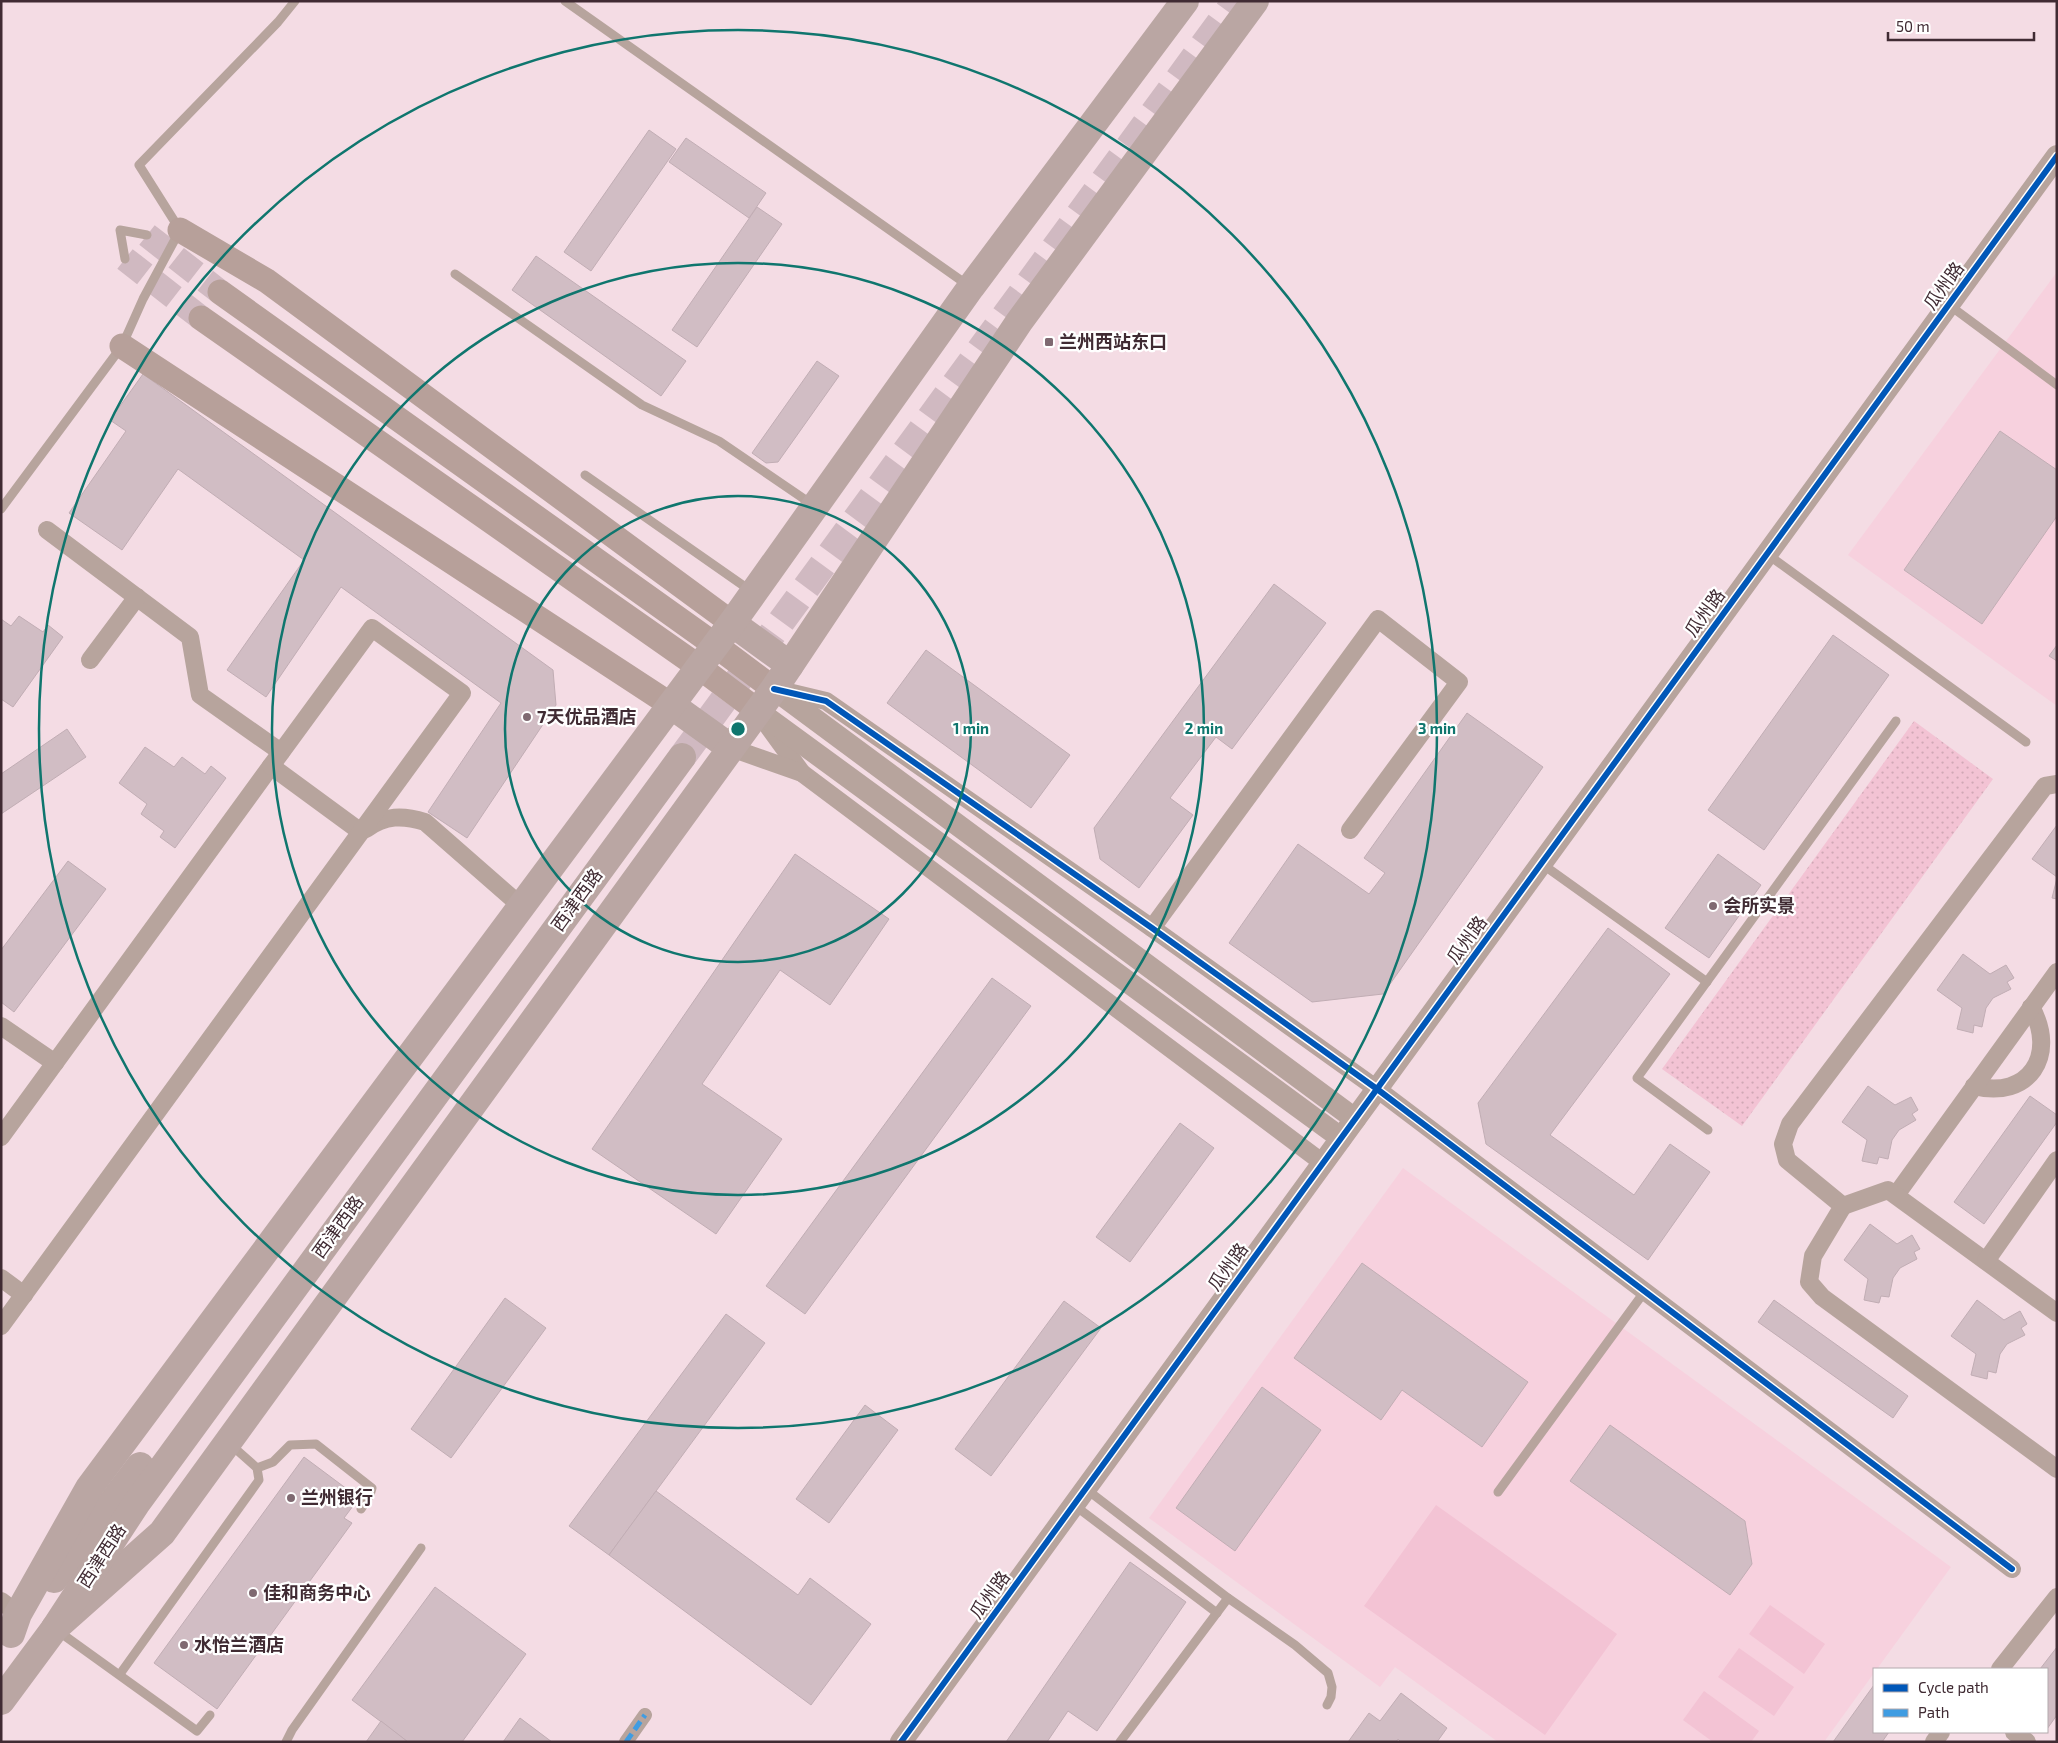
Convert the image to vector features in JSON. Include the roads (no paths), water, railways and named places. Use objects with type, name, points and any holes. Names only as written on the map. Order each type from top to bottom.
[{"type":"main road","points":[[7,1625],[89,1488],[732,623],[972,287],[1184,1]]},
{"type":"main road","points":[[55,1628],[162,1533],[774,689],[1019,322],[1255,1]]},
{"type":"main road","points":[[180,230],[267,281],[790,665]]},
{"type":"main road","points":[[220,292],[774,689]]},
{"type":"main road","points":[[201,318],[699,667],[758,711]]},
{"type":"main road","points":[[122,346],[671,705],[731,748]]},
{"type":"main road","name":"西津西路","points":[[1,1701],[55,1628],[136,1504],[675,753],[123,1489],[7,1625]]},
{"type":"street","name":"瓜州路","points":[[901,1742],[2057,156]]},
{"type":"street","points":[[47,530],[190,637],[200,695],[361,832]]},
{"type":"street","points":[[90,660],[137,597]]},
{"type":"street","points":[[1152,928],[1378,619],[1459,682],[1350,830]]},
{"type":"street","points":[[1,1137],[372,628],[462,694],[1,1326]]},
{"type":"street","points":[[774,689],[826,701],[1152,928],[1377,1089],[2012,1569]]},
{"type":"street","points":[[774,689],[1355,1119]]},
{"type":"street","points":[[758,711],[802,774]]},
{"type":"street","points":[[758,711],[1341,1138]]},
{"type":"street","points":[[731,748],[802,774],[1323,1163]]},
{"type":"street","points":[[1843,1206],[1787,1160],[1783,1144],[1790,1124],[2045,786],[2057,784]]},
{"type":"street","points":[[361,832],[375,822],[391,817],[408,816],[425,822],[521,906]]},
{"type":"street","points":[[1896,1195],[2057,972]]},
{"type":"street","points":[[1974,1086],[1991,1090],[2007,1089],[2023,1082],[2050,1056],[2040,1022],[2031,1007]]},
{"type":"street","points":[[1,1026],[55,1063]]},
{"type":"street","points":[[1986,1261],[2057,1160]]},
{"type":"street","points":[[2057,1313],[1888,1190],[1843,1206],[1813,1256],[1809,1282],[1822,1297],[2057,1469]]},
{"type":"street","points":[[1,1278],[24,1294]]},
{"type":"street","points":[[2001,1668],[2057,1597]]},
{"type":"street","points":[[626,1742],[645,1715]]},
{"type":"street","points":[[2015,1733],[2027,1742]]},
{"type":"lane","points":[[1,509],[122,346],[143,299],[180,230],[139,165],[278,22],[295,1]]},
{"type":"lane","points":[[565,1],[972,287]]},
{"type":"lane","points":[[126,259],[120,230],[147,235]]},
{"type":"lane","points":[[455,274],[642,405],[718,440],[815,506]]},
{"type":"lane","points":[[1948,305],[2057,385]]},
{"type":"lane","points":[[585,475],[754,592]]},
{"type":"lane","points":[[1767,554],[2026,742]]},
{"type":"lane","points":[[1708,1130],[1637,1078],[1896,721]]},
{"type":"lane","points":[[1541,864],[1707,982]]},
{"type":"lane","points":[[1498,1492],[1645,1291]]},
{"type":"lane","points":[[120,1674],[259,1480],[257,1468],[228,1442]]},
{"type":"lane","points":[[257,1468],[273,1462],[290,1445],[316,1444],[372,1488],[361,1509]]},
{"type":"lane","points":[[1080,1497],[1295,1644],[1328,1673],[1332,1687],[1331,1697],[1327,1705]]},
{"type":"lane","points":[[1080,1497],[1217,1614]]},
{"type":"lane","points":[[286,1742],[292,1730],[421,1548]]},
{"type":"lane","points":[[1120,1742],[1228,1598]]},
{"type":"lane","points":[[55,1628],[196,1731],[210,1715]]},
{"type":"tunnel","points":[[682,757],[1236,1]]},
{"type":"tunnel","points":[[147,235],[220,292]]},
{"type":"tunnel","points":[[125,259],[201,318]]},
{"type":"place","name":"兰州西站东口","points":[[1049,342]]},
{"type":"place","name":"7天优品酒店","points":[[527,717]]},
{"type":"place","name":"会所实景","points":[[1713,906]]},
{"type":"place","name":"兰州银行","points":[[291,1498]]},
{"type":"place","name":"佳和商务中心","points":[[253,1593]]},
{"type":"place","name":"水怡兰酒店","points":[[184,1645]]}]
